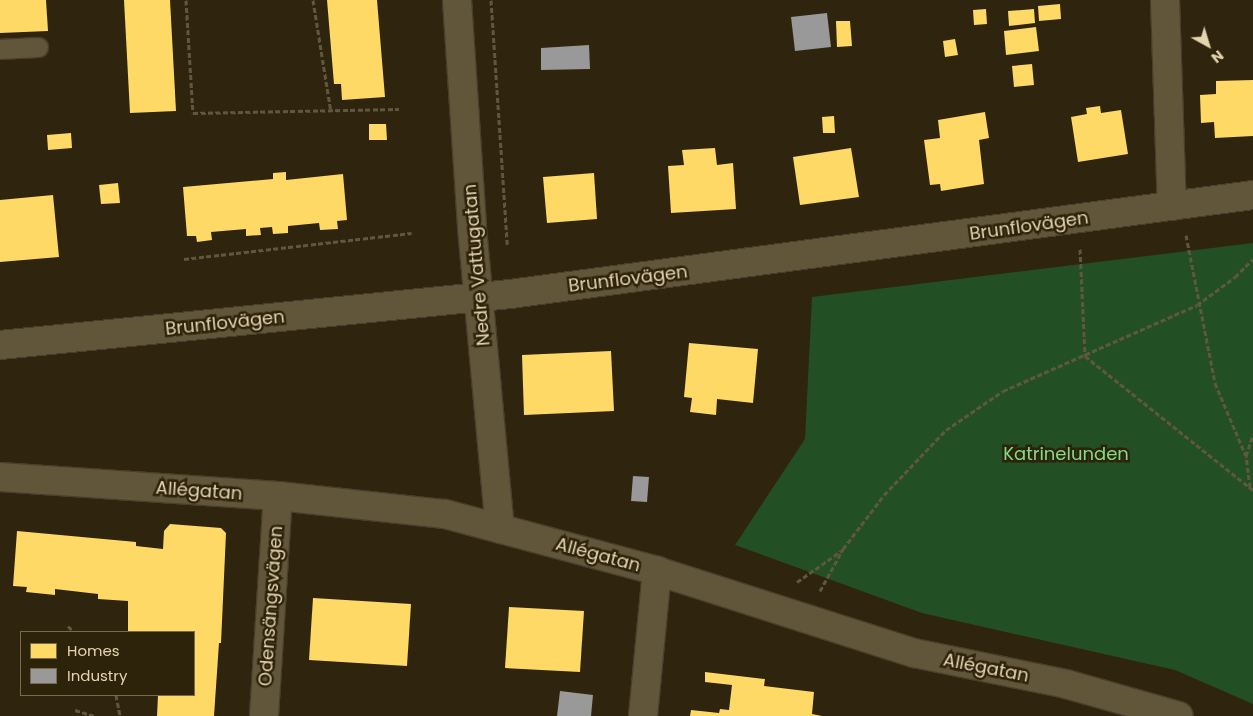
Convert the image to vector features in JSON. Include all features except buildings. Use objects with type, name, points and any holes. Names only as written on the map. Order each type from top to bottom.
[{"type":"street","name":"Nedre Vattugatan","points":[[457,0],[479,298],[500,529]]},
{"type":"street","points":[[1165,0],[1172,206]]},
{"type":"street","name":"Brunflovägen","points":[[0,346],[479,298],[1253,195]]},
{"type":"street","name":"Allégatan","points":[[0,477],[278,496],[445,514],[657,571],[766,604],[914,653],[1066,684],[1170,714]]},
{"type":"street","name":"Odensängsvägen","points":[[264,716],[278,496]]},
{"type":"street","points":[[643,716],[657,571]]},
{"type":"lane","points":[[0,49],[38,47]]},
{"type":"path","points":[[186,0],[193,113],[331,112],[399,109]]},
{"type":"path","points":[[313,0],[331,112]]},
{"type":"path","points":[[492,0],[507,246]]},
{"type":"path","points":[[1082,219],[1080,266],[1085,356],[1251,489]]},
{"type":"path","points":[[184,258],[412,233]]},
{"type":"path","points":[[1186,235],[1197,305],[1214,383],[1246,456],[1251,489]]},
{"type":"path","points":[[806,618],[843,549],[884,495],[946,430],[1003,391],[1197,305],[1235,277],[1253,258]]},
{"type":"path","points":[[1246,456],[1253,434]]},
{"type":"path","points":[[766,604],[843,549]]},
{"type":"path","points":[[68,626],[73,631]]},
{"type":"path","points":[[116,696],[120,716]]},
{"type":"path","points":[[75,710],[95,716]]},
{"type":"green space","name":"Katrinelunden","points":[[1253,243],[1253,704],[1175,670],[922,613],[735,545],[805,439],[812,297]]}]
